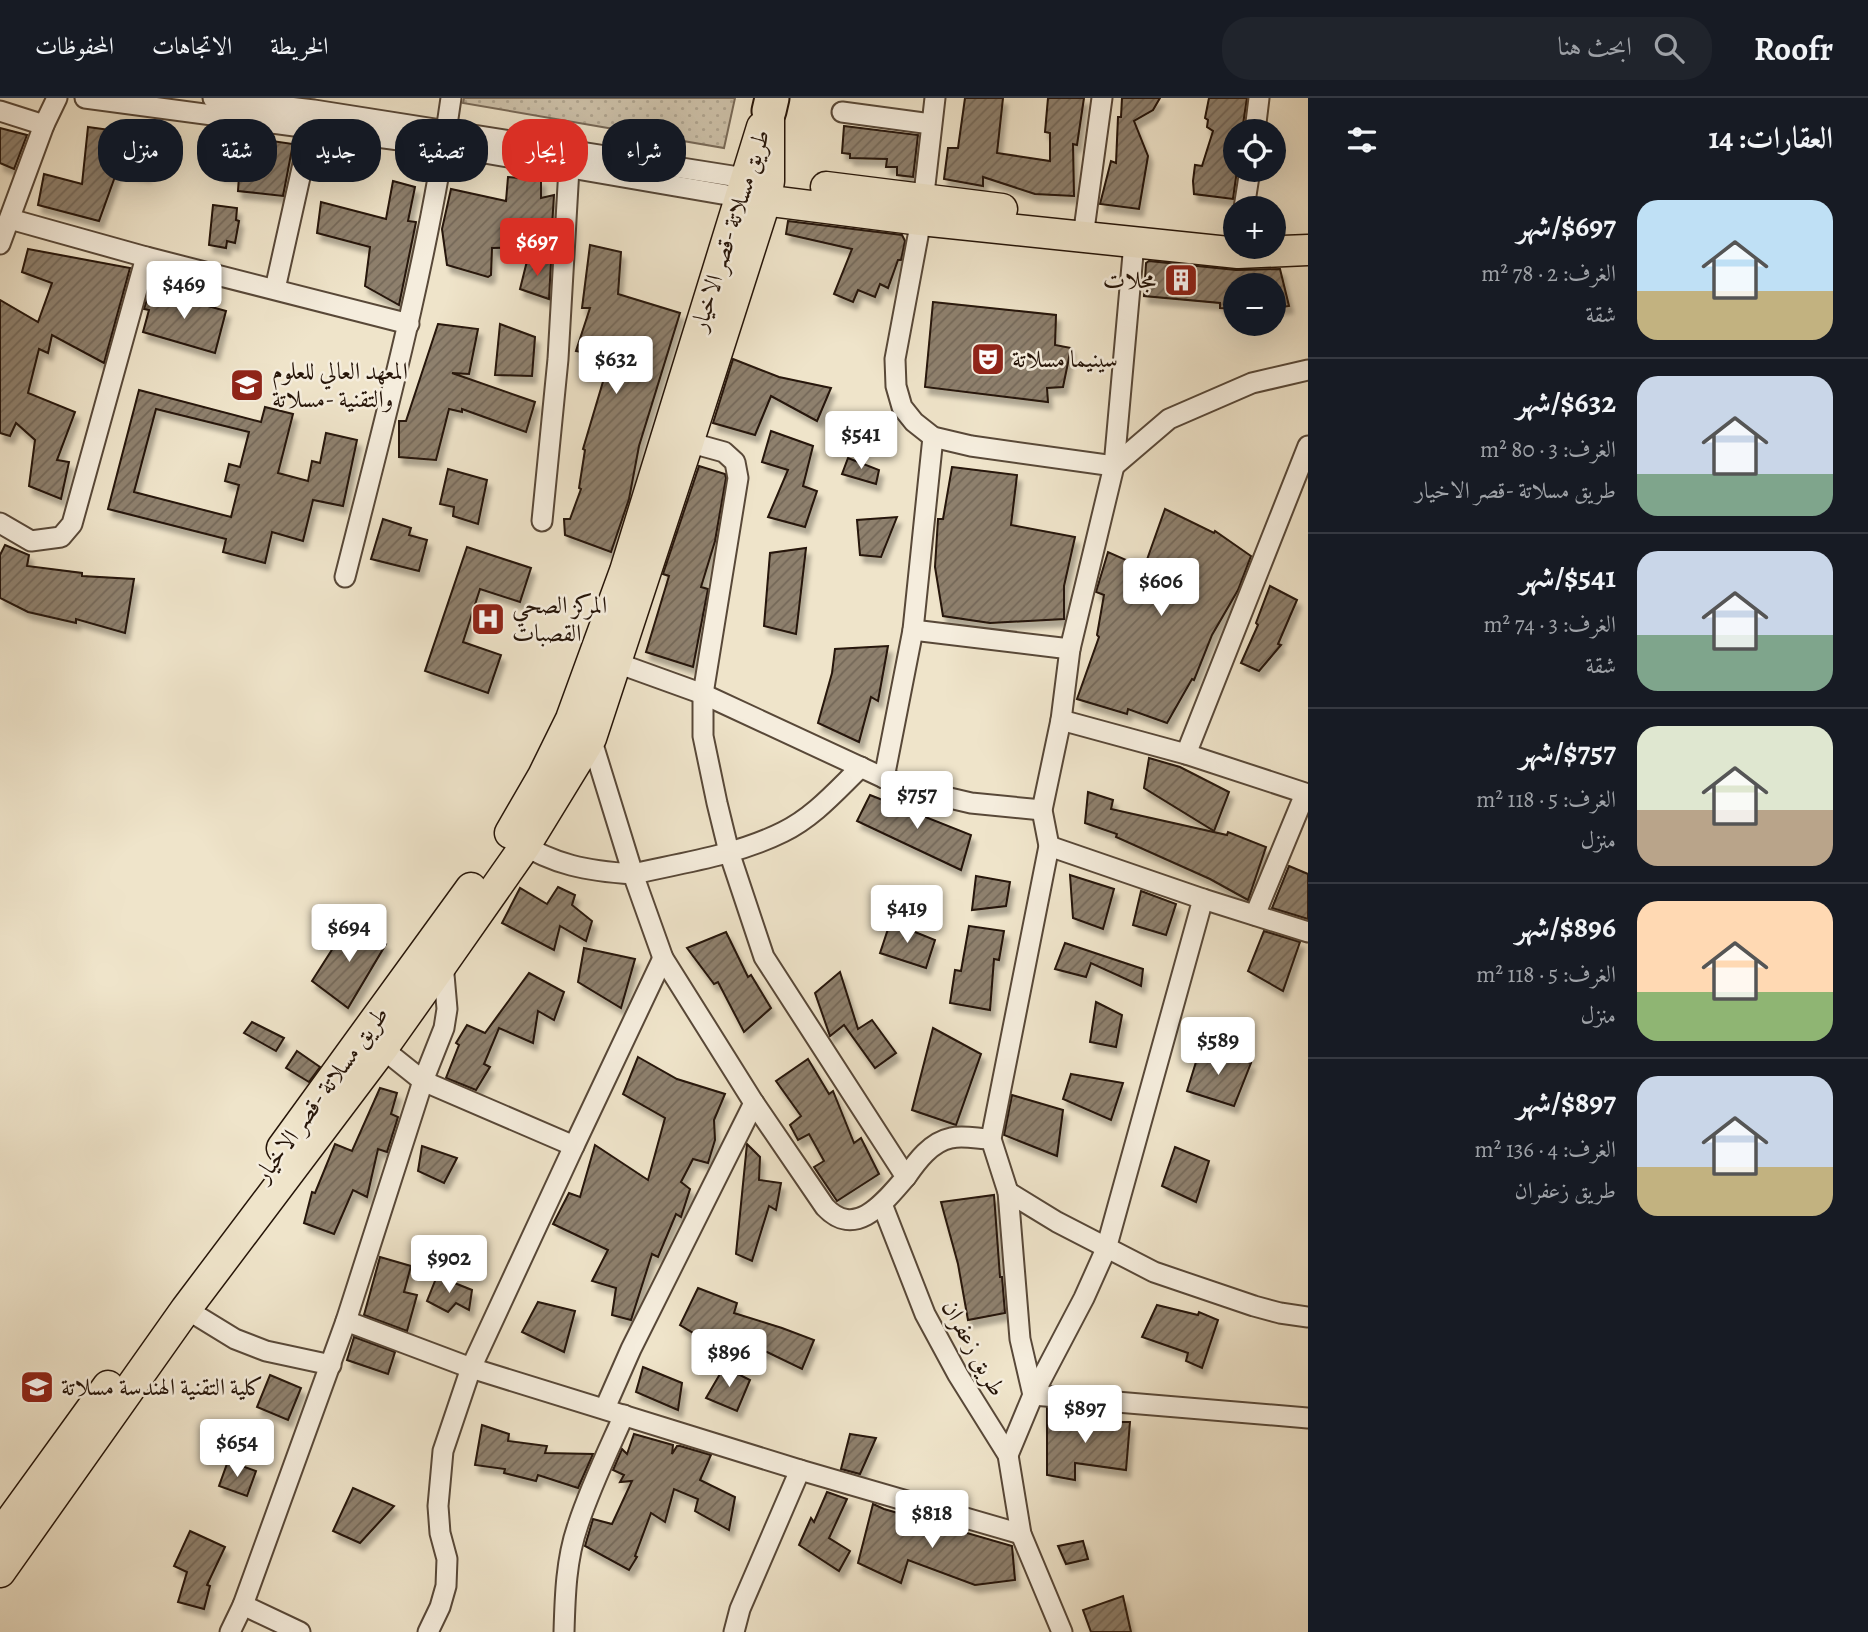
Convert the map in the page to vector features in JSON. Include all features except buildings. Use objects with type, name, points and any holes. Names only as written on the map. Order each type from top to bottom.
[{"type":"main road","name":"طريق مسلاتة -قصر الاخيار","points":[[0,1535],[374,1042],[517,841],[543,776],[605,659],[625,571],[677,439],[755,189],[770,104]]},
{"type":"main road","points":[[755,189],[1223,244]]},
{"type":"main road","points":[[1084,229],[1134,243],[1223,245]]},
{"type":"main road","points":[[1286,236],[1308,234]]},
{"type":"main road","points":[[1286,248],[1308,250]]},
{"type":"main road","points":[[0,1572],[374,1042],[443,963],[517,841],[591,738],[605,659]]},
{"type":"street","points":[[0,244],[44,125],[57,98]]},
{"type":"street","points":[[85,98],[291,125]]},
{"type":"street","points":[[213,98],[314,110],[395,128]]},
{"type":"street","points":[[448,119],[451,98]]},
{"type":"street","points":[[934,98],[922,209],[895,359],[896,386],[902,407],[914,422],[933,437],[971,446],[1114,466],[1169,419],[1252,383],[1308,370]]},
{"type":"street","points":[[1084,229],[1102,98]]},
{"type":"street","points":[[1256,119],[1259,98]]},
{"type":"street","points":[[0,111],[44,125]]},
{"type":"street","points":[[842,112],[931,124]]},
{"type":"street","points":[[488,146],[755,189]]},
{"type":"street","points":[[588,170],[755,189]]},
{"type":"street","points":[[275,289],[299,182]]},
{"type":"street","points":[[345,578],[409,324],[437,182]]},
{"type":"street","points":[[542,521],[558,359],[568,182]]},
{"type":"street","points":[[9,219],[409,324]]},
{"type":"street","points":[[1033,1395],[1020,1339],[1008,1192],[991,1139],[1049,846],[1042,810],[1061,720],[1070,649],[1114,466],[1134,243]]},
{"type":"street","points":[[0,523],[31,541],[61,537],[72,524],[146,257]]},
{"type":"street","points":[[884,778],[913,631],[933,437]]},
{"type":"street","points":[[677,439],[724,452],[735,462],[738,478],[704,694],[703,736],[729,852],[764,957],[905,1177]]},
{"type":"street","points":[[1186,754],[1308,446]]},
{"type":"street","points":[[913,631],[1070,649]]},
{"type":"street","points":[[605,659],[704,694],[884,778],[924,792],[971,803],[1042,810]]},
{"type":"street","points":[[1061,720],[1186,754],[1307,794],[1255,915]]},
{"type":"street","points":[[591,738],[633,874],[663,958],[754,1103],[833,1216],[844,1220],[858,1220],[883,1204],[917,1161],[933,1146],[952,1138],[991,1139]]},
{"type":"street","points":[[517,841],[559,862],[592,872],[633,874],[729,852],[783,832],[815,812],[861,766]]},
{"type":"street","points":[[1049,846],[1308,932]]},
{"type":"street","points":[[1008,1455],[1033,1395],[1084,1298],[1106,1249],[1203,899]]},
{"type":"street","points":[[428,1632],[446,1586],[447,1559],[440,1533],[439,1506],[443,1451],[471,1368],[663,958]]},
{"type":"street","points":[[230,1632],[243,1605],[331,1365],[423,1081],[444,1028],[447,1009],[443,963]]},
{"type":"street","points":[[374,1042],[423,1081],[574,1146]]},
{"type":"street","points":[[564,1632],[570,1553],[631,1349],[754,1103]]},
{"type":"street","points":[[1008,1192],[1106,1249],[1154,1272],[1267,1309],[1308,1317]]},
{"type":"street","name":"طريق زعفران","points":[[883,1204],[925,1314],[958,1375],[1008,1455],[1021,1534],[1062,1632]]},
{"type":"street","points":[[186,1309],[235,1339],[266,1352],[331,1365]]},
{"type":"street","points":[[346,1321],[471,1368],[800,1470],[1021,1534]]},
{"type":"street","points":[[1033,1395],[1308,1418]]},
{"type":"street","points":[[734,1632],[740,1609],[800,1470]]},
{"type":"street","points":[[243,1605],[300,1632]]},
{"type":"shaded area","points":[[464,98],[735,98],[724,148],[686,141],[686,119],[602,119],[602,127],[588,125],[588,119],[556,119],[463,103]]},
{"type":"place","name":"مجلات","points":[[1181,280]]},
{"type":"place","name":"سينيما مسلاتة","points":[[988,359]]},
{"type":"place","name":"المعهد العالي للعلوم والتقنية -مسلاتة","points":[[247,385]]},
{"type":"place","name":"المركز الصحي القصبات","points":[[488,619]]},
{"type":"place","name":"كلية التقنية الهندسة مسلاتة","points":[[37,1387]]}]
